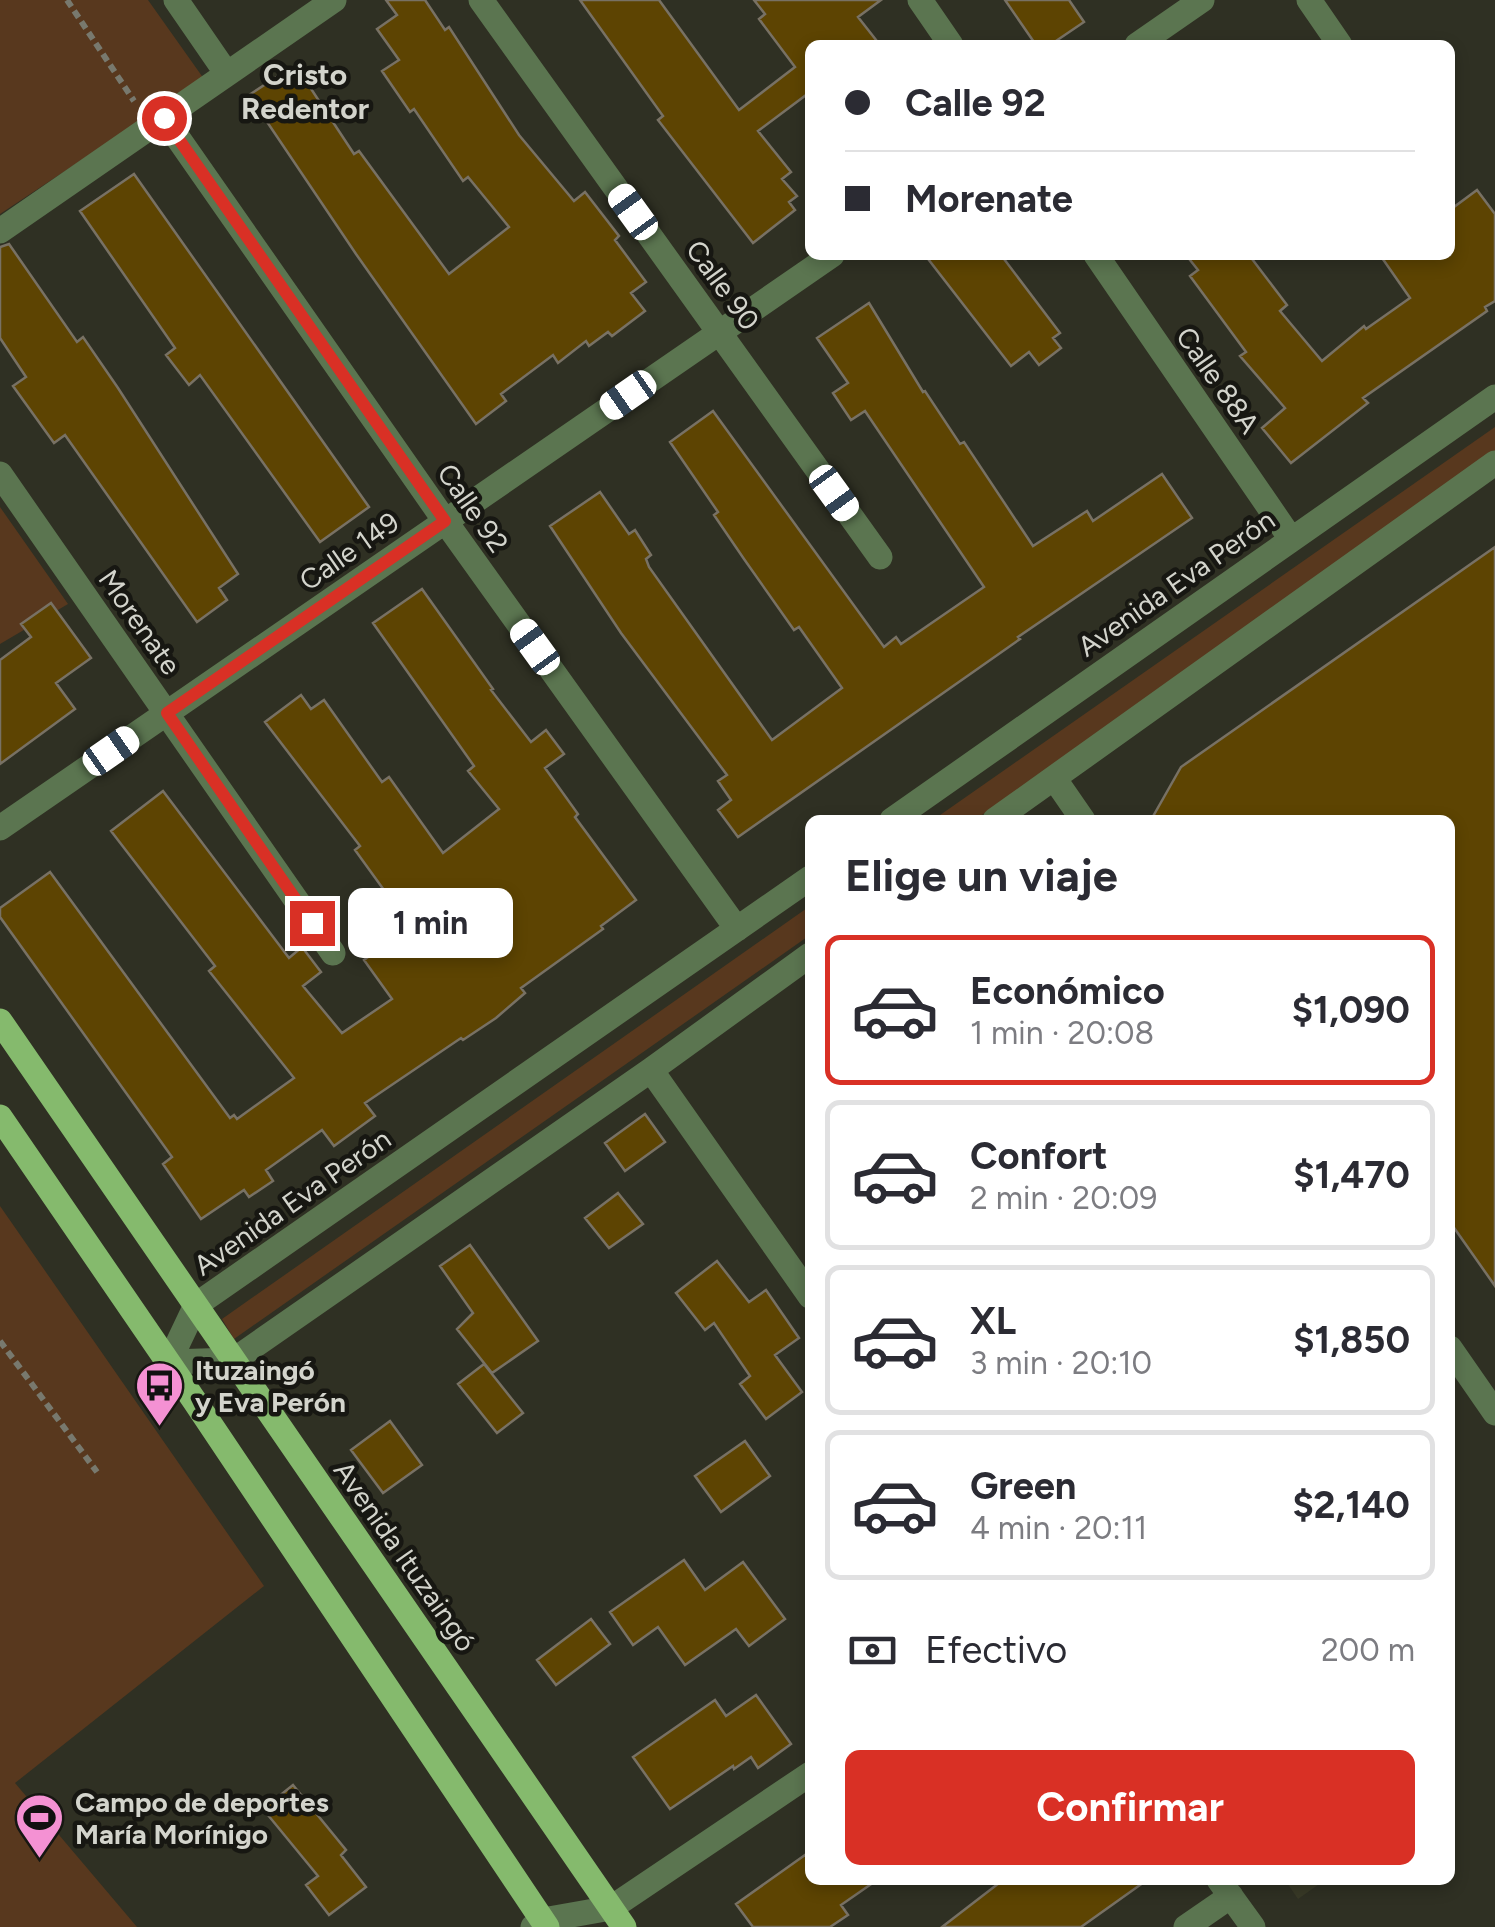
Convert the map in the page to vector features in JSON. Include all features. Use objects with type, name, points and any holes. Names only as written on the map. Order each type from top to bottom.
[{"type":"main road","name":"Avenida Ituzaingó","points":[[0,1021],[618,1918]]},
{"type":"main road","points":[[0,1117],[169,1362],[541,1925]]},
{"type":"street","points":[[176,0],[228,74]]},
{"type":"street","points":[[0,232],[334,0]]},
{"type":"street","name":"Calle 90","points":[[481,0],[880,557]]},
{"type":"street","points":[[920,0],[948,40]]},
{"type":"street","points":[[1144,40],[1202,0]]},
{"type":"street","points":[[1309,0],[1337,40]]},
{"type":"street","name":"Calle 92","points":[[158,123],[737,930]]},
{"type":"street","name":"Calle 149","points":[[0,828],[825,260]]},
{"type":"street","name":"Calle 88A","points":[[1099,260],[1291,539]]},
{"type":"street","name":"Avenida Eva Perón","points":[[899,815],[1495,397]]},
{"type":"street","points":[[1003,815],[1495,463]]},
{"type":"street","name":"Morenate","points":[[0,474],[333,953]]},
{"type":"street","points":[[1054,778],[1080,815]]},
{"type":"street","name":"Avenida Eva Perón","points":[[169,1362],[196,1305],[805,882]]},
{"type":"street","points":[[169,1362],[234,1360],[805,959]]},
{"type":"street","points":[[651,1070],[805,1289]]},
{"type":"street","points":[[1455,1355],[1495,1413]]},
{"type":"street","points":[[541,1925],[618,1918],[805,1778]]},
{"type":"street","points":[[1186,1927],[1225,1888],[1252,1927]]},
{"type":"path","points":[[67,0],[158,123]]},
{"type":"path","points":[[0,1341],[98,1472]]},
{"type":"shaded area","points":[[0,0],[148,0],[204,79],[0,214]]},
{"type":"shaded area","points":[[1495,427],[1495,455],[982,815],[940,815]]},
{"type":"shaded area","points":[[0,507],[68,604],[0,644]]},
{"type":"shaded area","points":[[805,910],[805,939],[234,1339],[222,1319]]},
{"type":"shaded area","points":[[0,1206],[264,1586],[15,1783],[137,1927],[0,1927]]},
{"type":"shaded area","points":[[1288,1885],[1318,1885],[1298,1899]]},
{"type":"building","points":[[386,0],[425,0],[445,30],[449,27],[519,135],[574,201],[585,192],[619,236],[615,240],[646,282],[631,293],[645,311],[612,336],[608,332],[589,346],[586,341],[558,363],[553,355],[501,394],[506,401],[476,424],[249,95],[278,76],[283,84],[300,72],[354,154],[359,151],[449,274],[509,227],[468,177],[463,181],[414,109],[410,112],[382,71],[399,60],[377,29],[397,15]]},
{"type":"building","points":[[580,0],[659,0],[739,110],[795,67],[759,19],[765,14],[754,0],[881,0],[858,17],[876,40],[805,40],[805,96],[758,131],[791,172],[782,179],[797,196],[789,202],[795,210],[753,243],[658,120],[663,116]]},
{"type":"building","points":[[1005,0],[1069,0],[1084,22],[1057,40],[1033,40]]},
{"type":"building","points":[[134,174],[369,507],[320,542],[200,375],[189,385],[166,355],[175,348],[80,211]]},
{"type":"building","points":[[1477,190],[1495,214],[1495,301],[1485,307],[1487,311],[1363,398],[1368,403],[1291,463],[1262,428],[1285,408],[1240,356],[1246,352],[1190,276],[1198,270],[1190,260],[1253,260],[1287,305],[1280,311],[1322,361],[1364,326],[1366,329],[1410,298],[1383,260],[1455,260],[1455,206]]},
{"type":"building","points":[[9,244],[77,342],[83,337],[238,574],[219,588],[227,600],[197,622],[65,435],[54,443],[13,386],[26,377],[0,338],[0,247]]},
{"type":"building","points":[[929,260],[1005,260],[1060,333],[1053,338],[1061,348],[1039,365],[1029,352],[1011,366]]},
{"type":"building","points":[[869,303],[923,392],[960,444],[964,442],[1033,546],[1087,511],[1093,521],[1162,474],[1192,518],[738,837],[718,810],[731,800],[718,781],[727,775],[621,633],[550,526],[600,492],[629,534],[635,530],[651,555],[646,559],[649,567],[772,740],[842,688],[799,627],[794,630],[744,559],[714,515],[718,512],[670,442],[713,411],[884,647],[896,637],[901,644],[984,587],[865,411],[851,420],[833,393],[848,383],[817,338]]},
{"type":"building","points":[[1495,547],[1495,1286],[1455,1229],[1455,815],[1154,815],[1181,767]]},
{"type":"building","points":[[422,589],[531,742],[546,730],[564,754],[545,768],[578,814],[575,817],[636,900],[521,988],[525,993],[496,1018],[365,1103],[375,1116],[334,1146],[322,1130],[266,1170],[273,1181],[249,1197],[244,1190],[201,1219],[163,1164],[172,1157],[0,917],[0,908],[50,872],[230,1118],[234,1115],[237,1119],[294,1078],[209,971],[215,966],[111,831],[163,791],[289,958],[302,947],[321,972],[303,986],[342,1033],[392,999],[364,960],[410,926],[355,850],[360,846],[265,722],[301,695],[311,709],[324,700],[382,782],[389,777],[443,853],[499,809],[468,771],[474,766],[373,623]]},
{"type":"building","points":[[51,603],[91,658],[56,683],[75,709],[0,764],[0,660],[31,637],[21,624]]},
{"type":"building","points":[[645,1114],[665,1142],[625,1171],[605,1143]]},
{"type":"building","points":[[618,1193],[643,1224],[609,1248],[585,1218]]},
{"type":"building","points":[[470,1245],[538,1341],[492,1373],[457,1329],[473,1313],[440,1266]]},
{"type":"building","points":[[717,1261],[749,1302],[766,1290],[799,1338],[775,1355],[802,1392],[766,1419],[740,1384],[750,1376],[714,1323],[705,1330],[676,1293]]},
{"type":"building","points":[[484,1364],[523,1413],[497,1433],[458,1384]]},
{"type":"building","points":[[390,1421],[422,1465],[383,1493],[351,1450]]},
{"type":"building","points":[[745,1441],[770,1476],[721,1512],[695,1476]]},
{"type":"building","points":[[684,1560],[705,1590],[743,1562],[785,1619],[749,1646],[736,1629],[685,1665],[658,1627],[633,1645],[610,1612]]},
{"type":"building","points":[[591,1619],[610,1644],[556,1685],[537,1660]]},
{"type":"building","points":[[756,1695],[791,1744],[758,1768],[751,1757],[734,1769],[733,1766],[670,1809],[633,1757],[715,1700],[726,1716]]},
{"type":"building","points":[[293,1785],[346,1850],[341,1855],[366,1887],[329,1915],[306,1885],[318,1876],[263,1809]]},
{"type":"building","points":[[805,1855],[805,1885],[870,1885],[841,1905],[848,1915],[830,1927],[753,1927],[736,1904]]},
{"type":"building","points":[[997,1885],[1140,1885],[1081,1927],[942,1927]]},
{"type":"place","name":"Ituzaingó y Eva Perón","points":[[160,1428]]},
{"type":"place","name":"Campo de deportes María Morínigo","points":[[40,1860]]},
{"type":"district","name":"Cristo Redentor","points":[[305,91]]},
{"type":"route","points":[[164,118],[445,521],[167,713],[312,923]]}]
